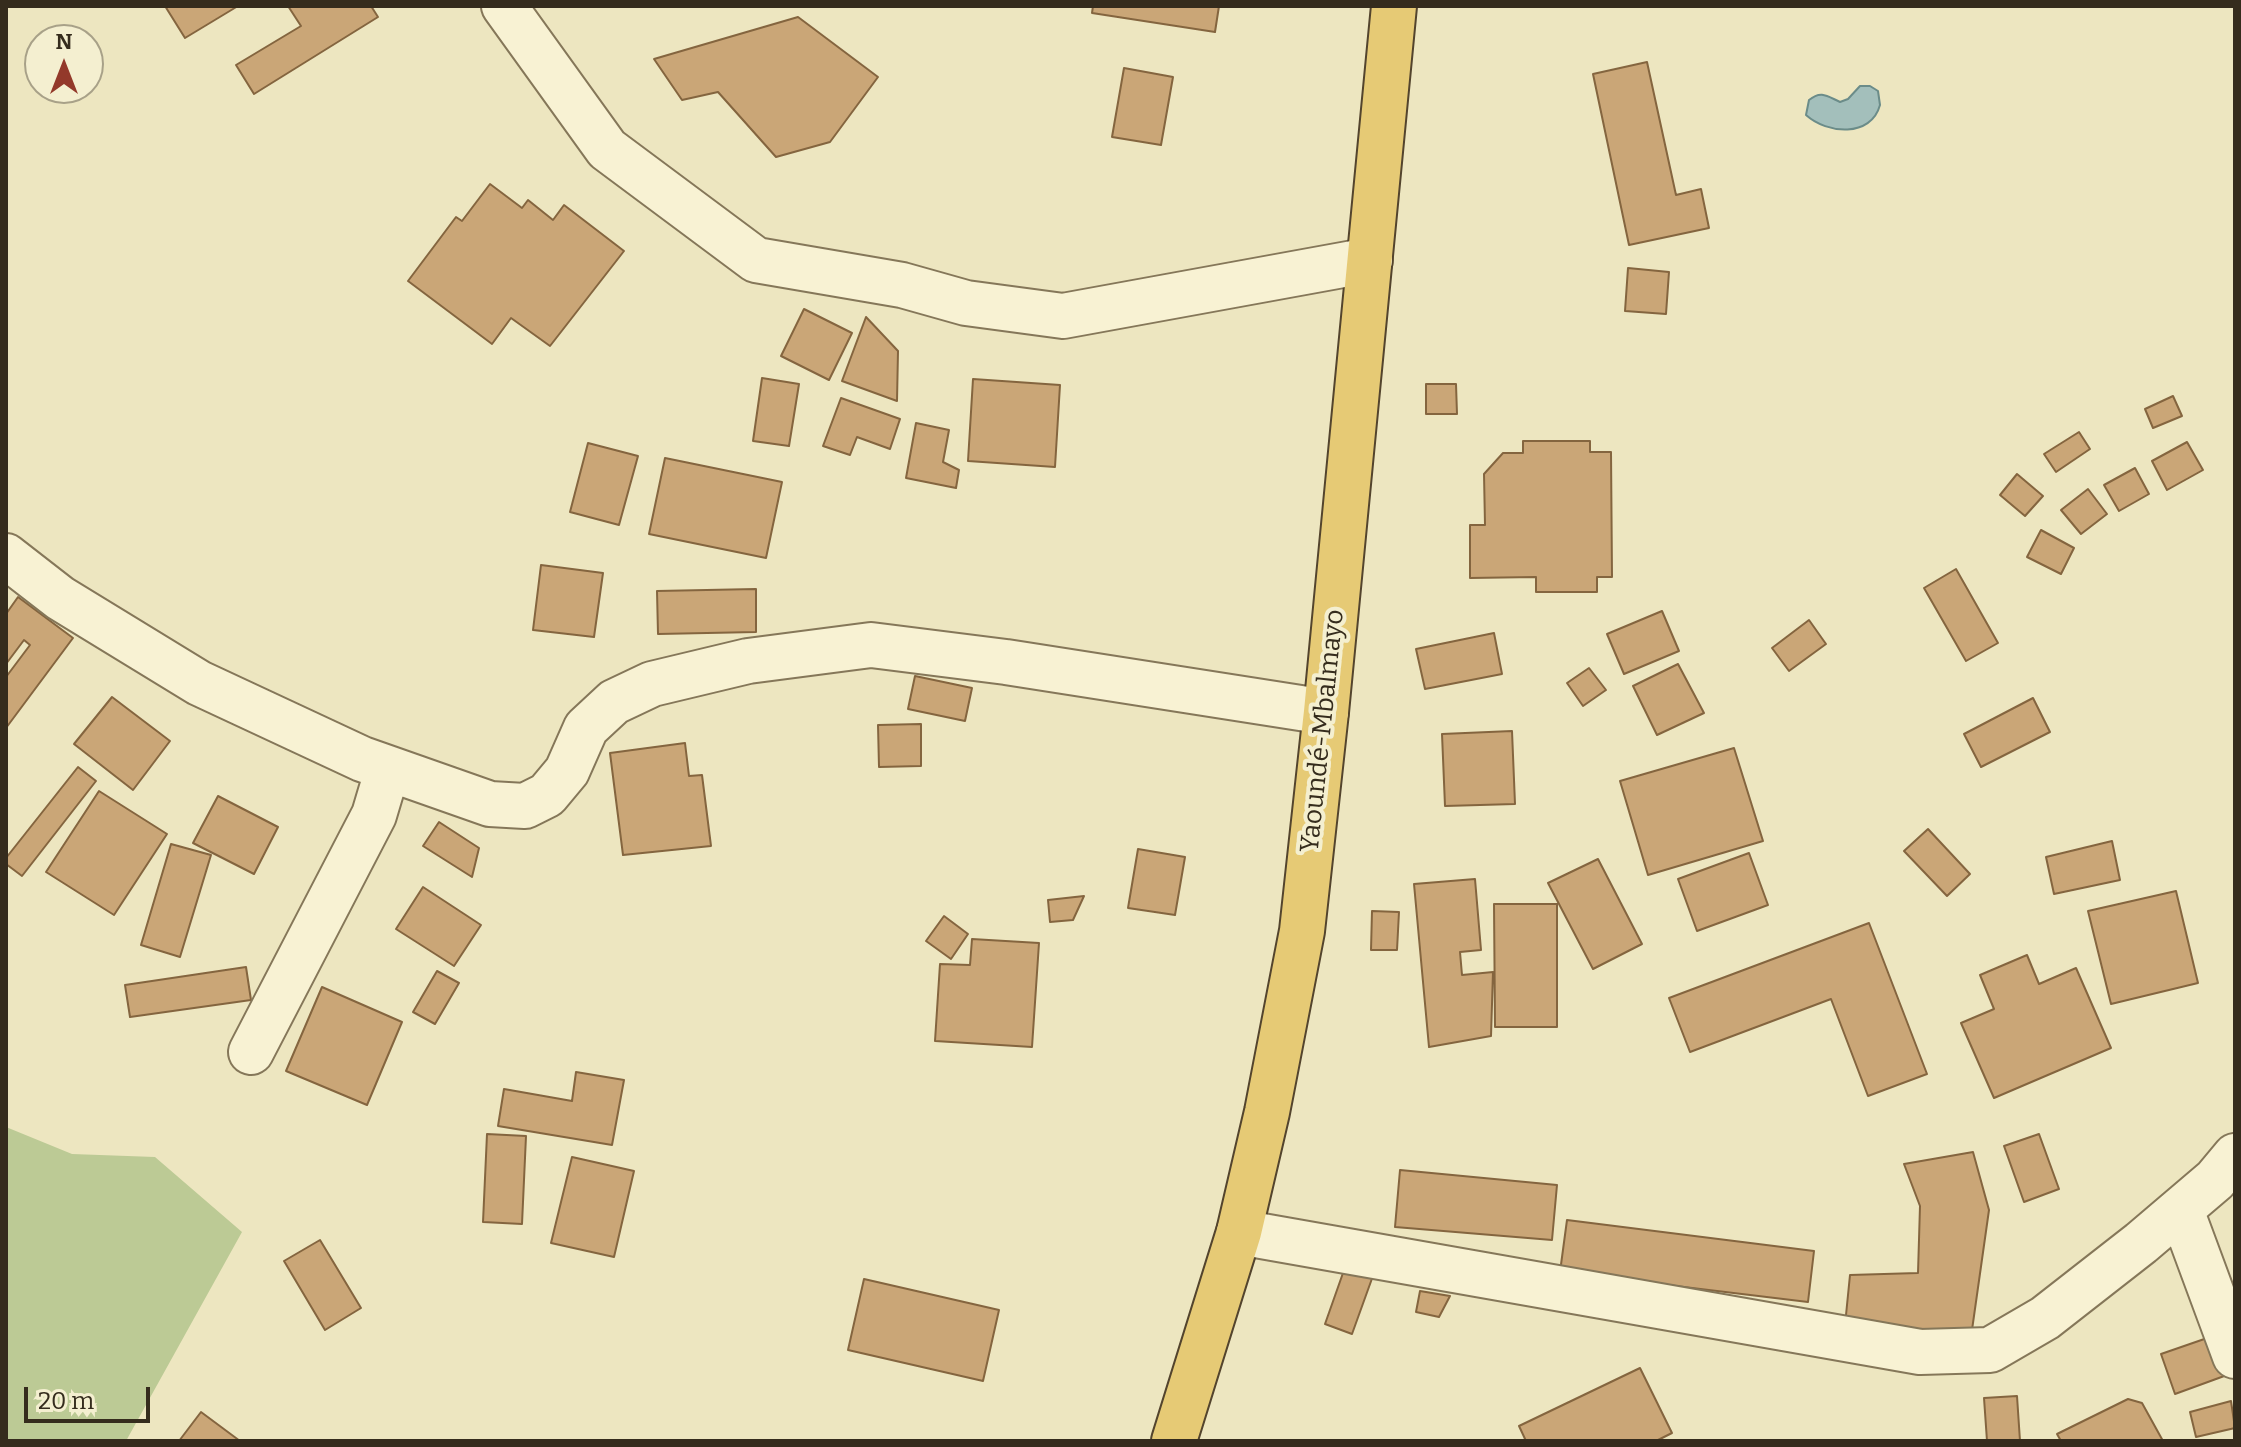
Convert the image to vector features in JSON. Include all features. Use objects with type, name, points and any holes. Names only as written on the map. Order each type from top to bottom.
[{"type":"highway","name":"Yaoundé-Mbalmayo","points":[[1174,1441],[1239,1232],[1267,1112],[1302,931],[1394,6]]},
{"type":"street","points":[[504,6],[607,149],[756,260],[902,285],[966,303],[1063,316],[1370,260]]},
{"type":"street","points":[[6,556],[60,598],[199,683],[362,759],[490,804],[525,806],[547,795],[567,771],[586,728],[614,702],[652,684],[748,661],[871,645],[1006,662],[1326,712]]},
{"type":"street","points":[[251,1052],[374,815],[388,768]]},
{"type":"street","points":[[1239,1232],[1920,1352],[1990,1350],[2045,1318],[2181,1210],[2215,1180],[2235,1156]]},
{"type":"street","points":[[2181,1210],[2235,1356]]},
{"type":"green space","points":[[6,1127],[72,1154],[155,1157],[242,1232],[126,1441],[6,1441]]},
{"type":"water","points":[[1860,86],[1870,86],[1878,91],[1880,105],[1868,123],[1848,130],[1836,129],[1806,115],[1809,100],[1813,97],[1824,95],[1840,102],[1848,99]]},
{"type":"building","points":[[165,6],[238,6],[185,38]]},
{"type":"building","points":[[288,6],[371,6],[378,17],[254,94],[236,65],[301,26]]},
{"type":"building","points":[[1093,6],[1219,6],[1215,32],[1092,13]]},
{"type":"building","points":[[798,17],[878,77],[830,142],[776,157],[718,92],[682,100],[654,59]]},
{"type":"building","points":[[1647,62],[1676,195],[1701,189],[1709,228],[1629,245],[1593,74]]},
{"type":"building","points":[[1124,68],[1173,77],[1161,145],[1112,137]]},
{"type":"building","points":[[490,184],[522,208],[528,200],[553,220],[564,205],[624,251],[550,346],[511,318],[492,344],[408,281],[456,217],[462,221]]},
{"type":"building","points":[[1628,268],[1669,272],[1666,314],[1625,311]]},
{"type":"building","points":[[804,309],[852,333],[829,380],[781,356]]},
{"type":"building","points":[[866,317],[898,351],[897,401],[842,381]]},
{"type":"building","points":[[762,378],[799,384],[789,446],[753,441]]},
{"type":"building","points":[[973,379],[1060,385],[1055,467],[968,461]]},
{"type":"building","points":[[1426,384],[1456,384],[1457,414],[1426,414]]},
{"type":"building","points":[[2173,396],[2182,416],[2153,428],[2145,409]]},
{"type":"building","points":[[841,398],[900,419],[890,449],[857,437],[850,455],[823,446]]},
{"type":"building","points":[[916,423],[949,430],[943,462],[959,470],[956,488],[906,478]]},
{"type":"building","points":[[2079,432],[2090,449],[2056,472],[2044,454]]},
{"type":"building","points":[[1523,441],[1590,441],[1590,452],[1611,452],[1612,577],[1597,577],[1597,592],[1536,592],[1536,577],[1470,578],[1470,525],[1485,525],[1484,474],[1503,453],[1523,453]]},
{"type":"building","points":[[2187,442],[2203,470],[2167,490],[2152,461]]},
{"type":"building","points":[[588,443],[638,456],[619,525],[570,512]]},
{"type":"building","points":[[665,458],[782,482],[766,558],[649,534]]},
{"type":"building","points":[[2135,468],[2149,494],[2119,511],[2104,485]]},
{"type":"building","points":[[2017,474],[2043,496],[2025,516],[2000,495]]},
{"type":"building","points":[[2088,489],[2107,514],[2081,534],[2061,510]]},
{"type":"building","points":[[2041,530],[2074,548],[2061,574],[2027,557]]},
{"type":"building","points":[[541,565],[603,573],[594,637],[533,630]]},
{"type":"building","points":[[1956,569],[1998,643],[1966,661],[1924,588]]},
{"type":"building","points":[[756,589],[756,632],[658,634],[657,591]]},
{"type":"building","points":[[18,597],[73,638],[6,728],[6,677],[30,645],[24,640],[6,664],[6,614]]},
{"type":"building","points":[[1662,611],[1679,651],[1624,674],[1607,634]]},
{"type":"building","points":[[1809,620],[1826,644],[1789,671],[1772,648]]},
{"type":"building","points":[[1494,633],[1502,674],[1425,689],[1416,649]]},
{"type":"building","points":[[1678,664],[1704,713],[1657,735],[1633,686]]},
{"type":"building","points":[[1589,668],[1606,690],[1583,706],[1567,683]]},
{"type":"building","points":[[915,676],[972,688],[965,721],[908,709]]},
{"type":"building","points":[[112,697],[170,741],[133,790],[74,744]]},
{"type":"building","points":[[2033,698],[2050,732],[1981,767],[1964,734]]},
{"type":"building","points":[[921,724],[921,766],[879,767],[878,725]]},
{"type":"building","points":[[1512,731],[1515,804],[1445,806],[1442,734]]},
{"type":"building","points":[[685,743],[689,776],[702,775],[711,846],[623,855],[610,753]]},
{"type":"building","points":[[1734,748],[1763,841],[1648,875],[1620,781]]},
{"type":"building","points":[[78,767],[96,781],[22,876],[6,864],[6,858]]},
{"type":"building","points":[[99,791],[167,834],[114,915],[46,872]]},
{"type":"building","points":[[218,796],[278,827],[254,874],[193,843]]},
{"type":"building","points":[[439,822],[479,848],[472,877],[423,846]]},
{"type":"building","points":[[1928,829],[1970,874],[1947,896],[1904,851]]},
{"type":"building","points":[[2112,841],[2120,880],[2054,894],[2046,857]]},
{"type":"building","points":[[171,844],[211,855],[180,957],[141,945]]},
{"type":"building","points":[[1138,849],[1185,857],[1175,915],[1128,908]]},
{"type":"building","points":[[1749,853],[1768,905],[1697,931],[1678,879]]},
{"type":"building","points":[[1598,859],[1642,944],[1593,969],[1548,883]]},
{"type":"building","points":[[1475,879],[1481,950],[1460,952],[1462,975],[1493,972],[1491,1036],[1429,1047],[1414,884]]},
{"type":"building","points":[[423,887],[481,925],[454,966],[396,929]]},
{"type":"building","points":[[2176,891],[2198,983],[2111,1004],[2088,911]]},
{"type":"building","points":[[1084,896],[1073,920],[1050,922],[1048,900]]},
{"type":"building","points":[[1494,904],[1557,904],[1557,1027],[1495,1027]]},
{"type":"building","points":[[1372,911],[1399,912],[1397,950],[1371,950]]},
{"type":"building","points":[[944,916],[968,934],[951,959],[926,941]]},
{"type":"building","points":[[1869,923],[1927,1074],[1868,1096],[1831,999],[1690,1052],[1669,998]]},
{"type":"building","points":[[972,939],[1039,943],[1032,1047],[935,1041],[940,964],[970,965]]},
{"type":"building","points":[[2027,955],[2039,984],[2076,968],[2111,1048],[1994,1098],[1961,1023],[1994,1009],[1980,975]]},
{"type":"building","points":[[246,967],[251,1000],[130,1017],[125,985]]},
{"type":"building","points":[[437,971],[459,983],[435,1024],[413,1012]]},
{"type":"building","points":[[322,987],[402,1022],[367,1105],[286,1071]]},
{"type":"building","points":[[576,1072],[624,1080],[612,1145],[498,1126],[504,1089],[572,1101]]},
{"type":"building","points":[[487,1134],[526,1136],[522,1224],[483,1222]]},
{"type":"building","points":[[2039,1134],[2059,1189],[2024,1202],[2004,1146]]},
{"type":"building","points":[[1973,1152],[1989,1210],[1971,1337],[1845,1325],[1850,1275],[1918,1273],[1920,1206],[1904,1164]]},
{"type":"building","points":[[572,1157],[634,1171],[614,1257],[551,1243]]},
{"type":"building","points":[[1400,1170],[1557,1185],[1552,1240],[1395,1227]]},
{"type":"building","points":[[1567,1220],[1814,1251],[1808,1302],[1560,1272]]},
{"type":"building","points":[[320,1240],[361,1308],[325,1330],[284,1261]]},
{"type":"building","points":[[1343,1273],[1374,1273],[1352,1334],[1325,1324]]},
{"type":"building","points":[[864,1279],[999,1310],[983,1381],[848,1350]]},
{"type":"building","points":[[1420,1291],[1450,1296],[1439,1317],[1416,1312]]},
{"type":"building","points":[[2213,1336],[2227,1375],[2175,1394],[2161,1354]]},
{"type":"building","points":[[1640,1368],[1672,1433],[1656,1441],[1526,1441],[1519,1426]]},
{"type":"building","points":[[2017,1396],[2020,1441],[1987,1441],[1984,1398]]},
{"type":"building","points":[[2128,1399],[2142,1403],[2163,1441],[2061,1441],[2057,1434]]},
{"type":"building","points":[[2231,1401],[2235,1428],[2196,1437],[2190,1412]]},
{"type":"building","points":[[201,1412],[240,1441],[179,1441]]}]
